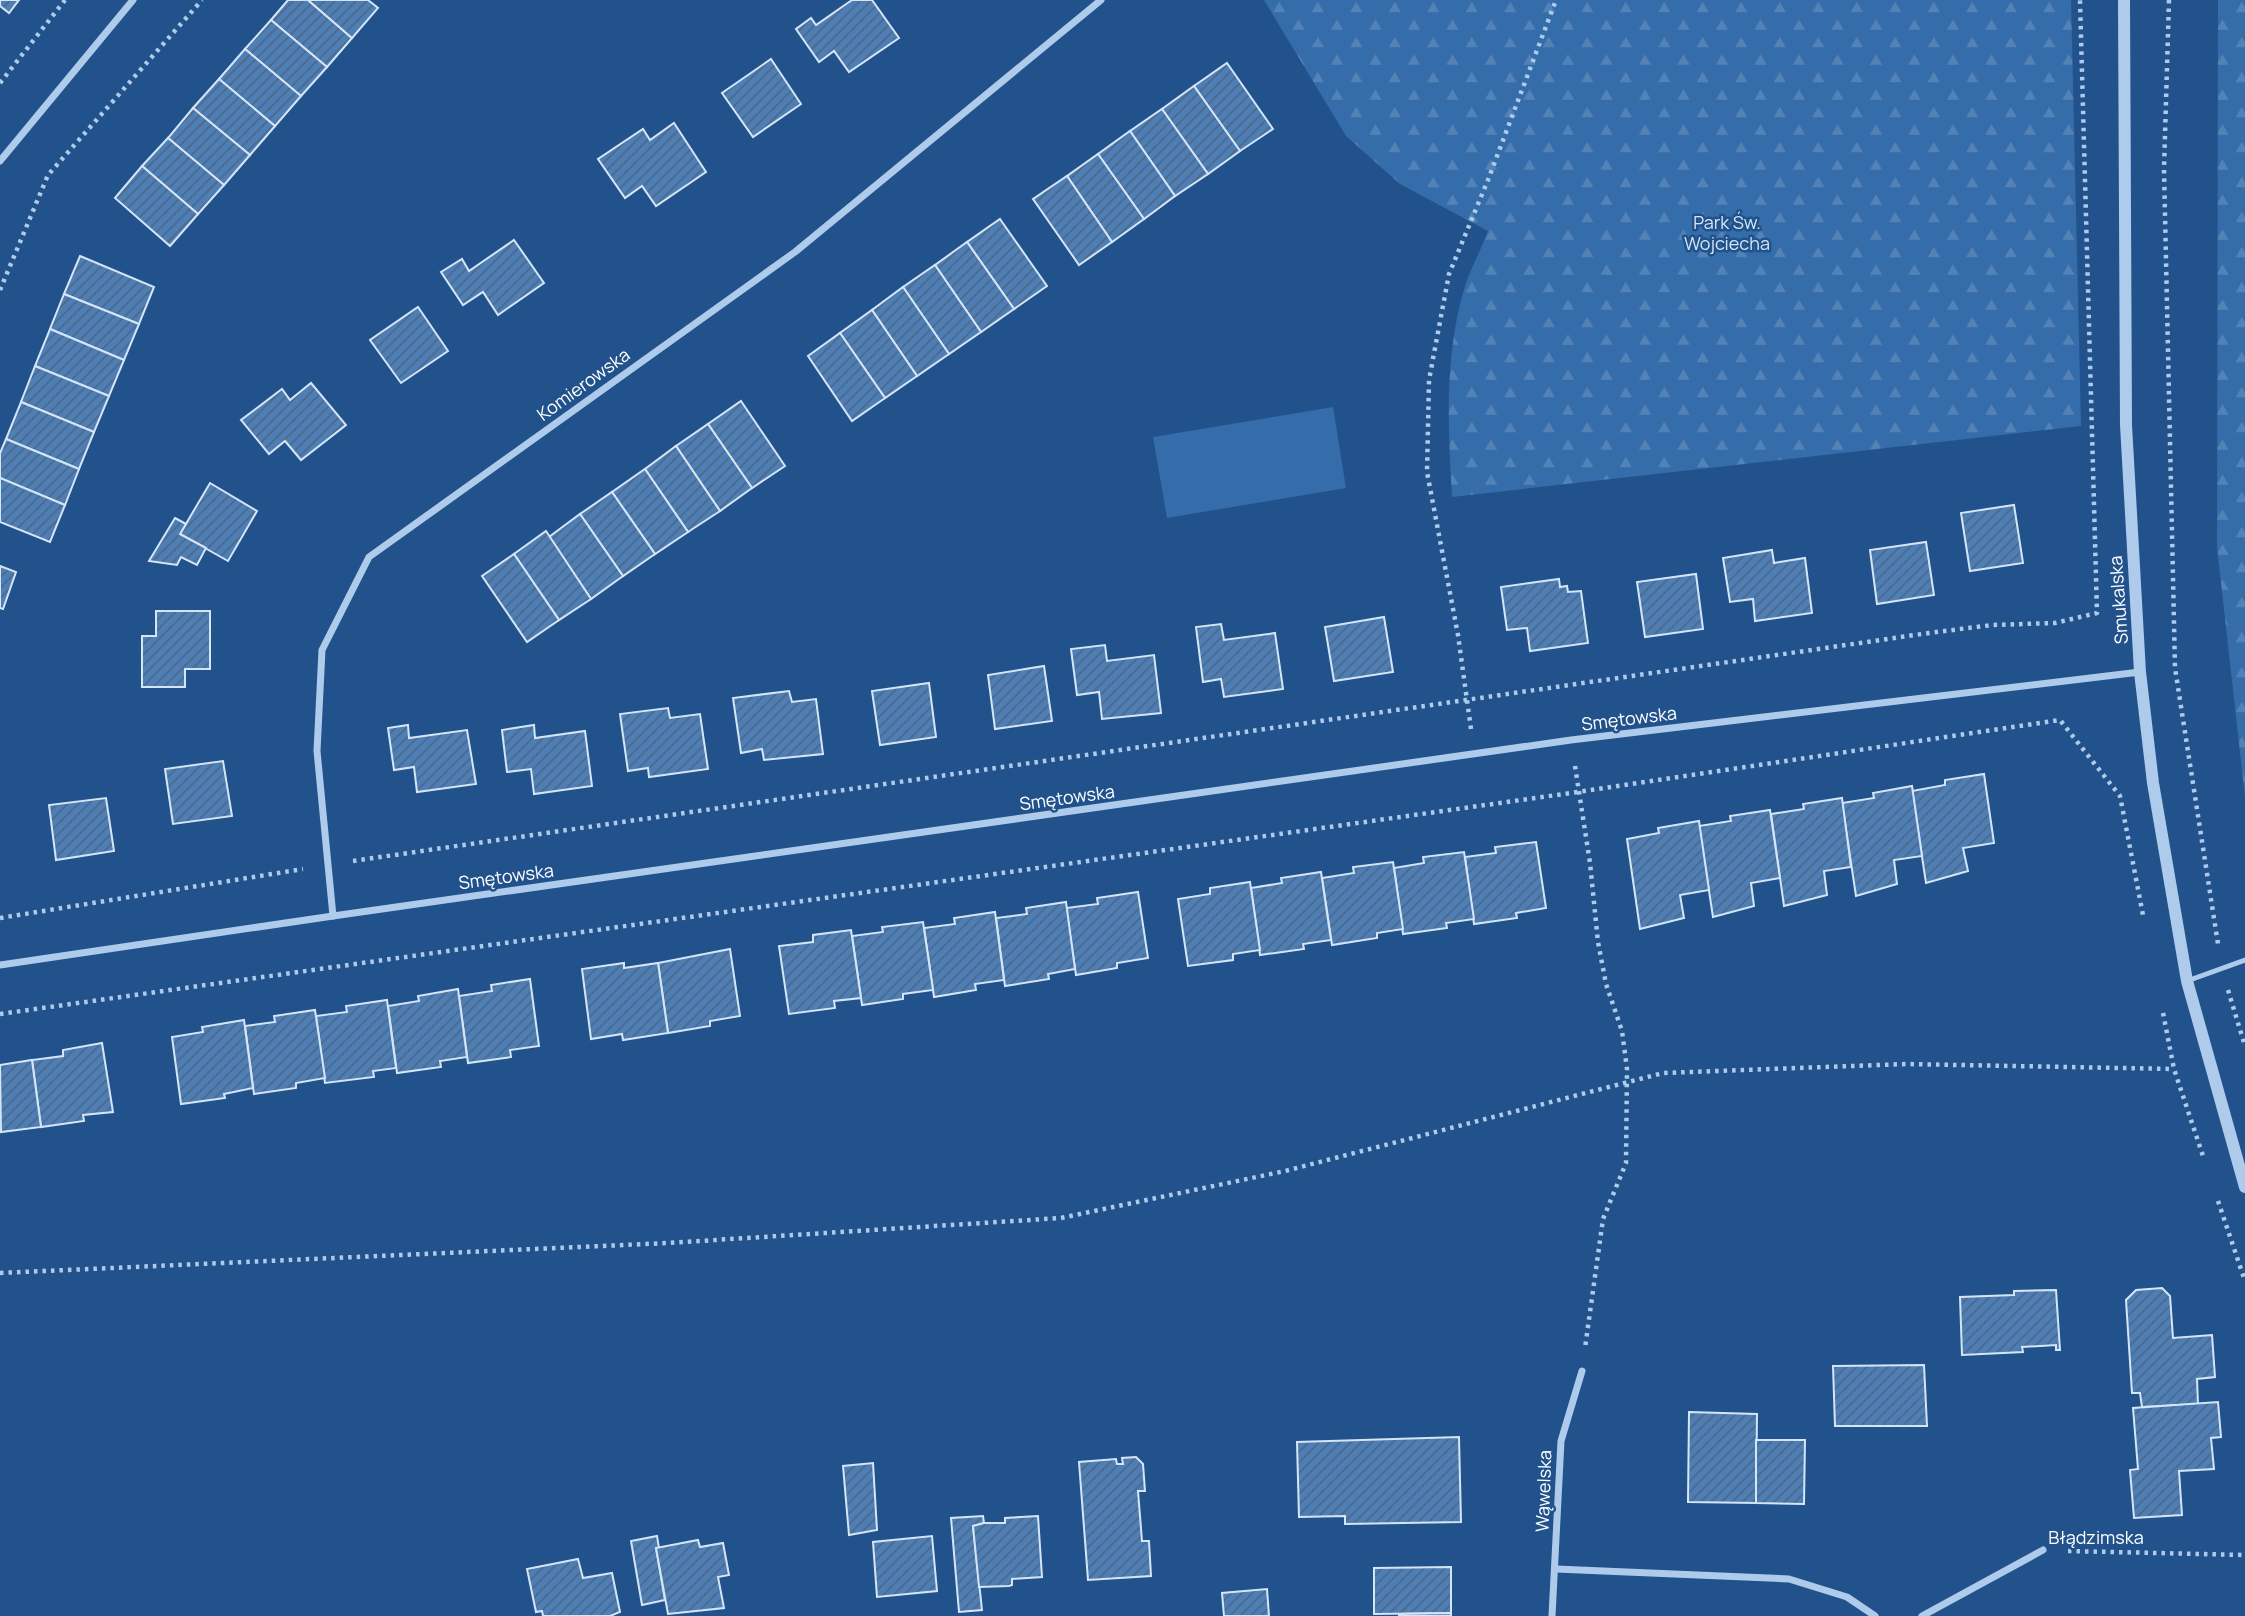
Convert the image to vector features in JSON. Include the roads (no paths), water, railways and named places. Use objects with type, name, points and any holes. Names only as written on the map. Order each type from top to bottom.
[{"type":"street","points":[[0,161],[133,0]]},
{"type":"street","name":"Komierowska","points":[[333,916],[317,751],[322,650],[369,557],[795,252],[1101,0]]},
{"type":"street","name":"Smukalska","points":[[2124,0],[2126,425],[2140,672],[2153,783],[2188,981],[2245,1186]]},
{"type":"street","name":"Smętowska","points":[[0,965],[1571,740],[2140,672]]},
{"type":"street","name":"Wąwelska","points":[[1552,1616],[1561,1441],[1582,1371]]},
{"type":"street","name":"Błądzimska","points":[[1922,1616],[2043,1550]]},
{"type":"street","points":[[1556,1569],[1790,1579],[1847,1597],[1875,1616]]},
{"type":"lane","points":[[2188,981],[2245,960]]},
{"type":"park label","name":"Park Św. Wojciecha","points":[[1727,232]]}]
